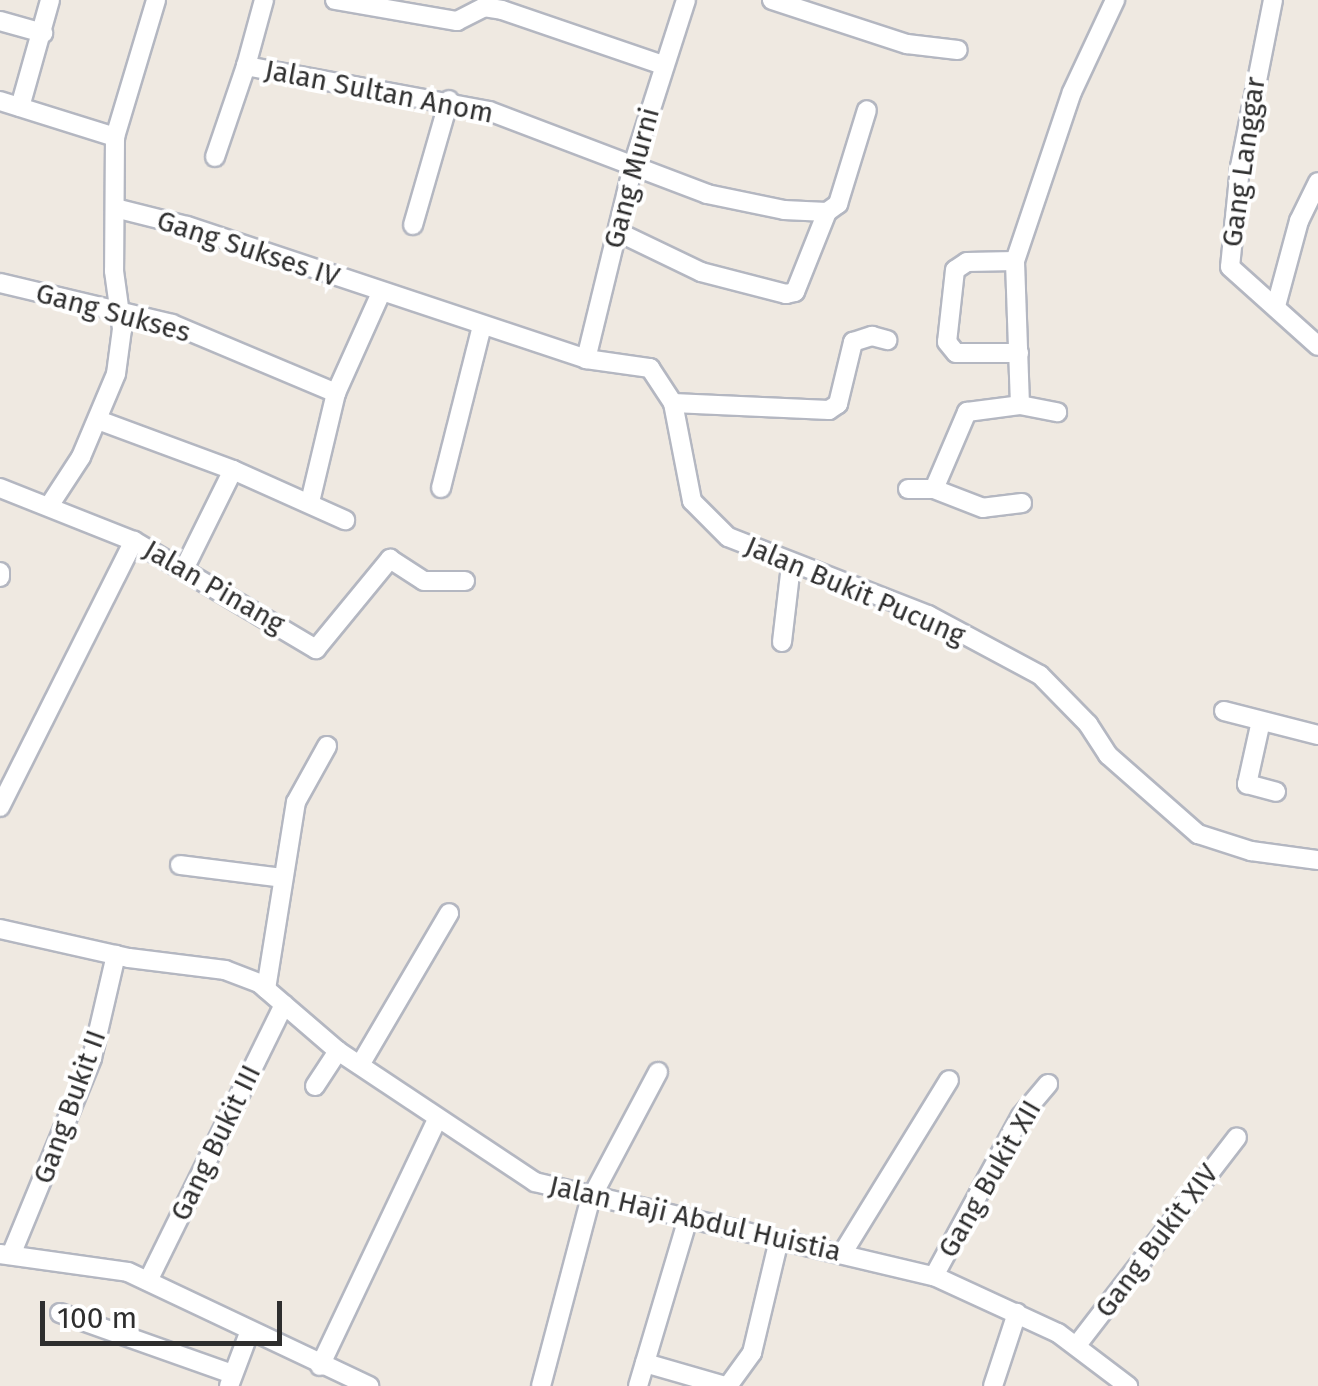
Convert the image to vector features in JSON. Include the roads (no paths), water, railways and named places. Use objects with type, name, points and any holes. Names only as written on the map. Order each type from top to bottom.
[{"type":"street","points":[[20,107],[50,0]]},
{"type":"street","points":[[49,506],[98,420],[116,374],[119,312],[115,137],[156,0]]},
{"type":"street","name":"Jalan Sultan Anom","points":[[264,0],[246,66],[449,100],[634,162],[706,194],[826,212]]},
{"type":"street","points":[[335,0],[457,21],[484,7],[502,10],[664,65]]},
{"type":"street","name":"Gang Murni","points":[[586,359],[634,162],[686,0]]},
{"type":"street","points":[[772,0],[907,44],[958,50]]},
{"type":"street","points":[[1020,405],[1015,261],[1072,92],[1115,0]]},
{"type":"street","name":"Gang Langgar","points":[[1273,0],[1230,258],[1237,274],[1318,346]]},
{"type":"street","points":[[0,21],[43,32]]},
{"type":"street","points":[[216,157],[246,66]]},
{"type":"street","points":[[414,226],[449,100]]},
{"type":"street","points":[[0,101],[115,137]]},
{"type":"street","points":[[618,232],[701,272],[786,294],[795,292],[826,212],[844,191],[867,110]]},
{"type":"street","points":[[1276,306],[1299,221],[1318,182]]},
{"type":"street","name":"Gang Sukses IV","points":[[115,208],[187,226],[380,293]]},
{"type":"street","points":[[1015,261],[967,262],[955,270],[947,342],[956,354],[1019,353]]},
{"type":"street","name":"Gang Sukses","points":[[0,283],[172,324],[336,393]]},
{"type":"street","points":[[310,502],[336,393],[380,293]]},
{"type":"street","name":"Jalan Bukit Pucung","points":[[380,293],[586,359],[650,368],[673,403],[699,515],[728,537],[928,616],[1040,675],[1088,724],[1108,755],[1198,834],[1250,851],[1318,860]]},
{"type":"street","points":[[441,488],[482,326]]},
{"type":"street","points":[[673,403],[830,410],[838,404],[853,342],[872,336],[887,340]]},
{"type":"street","points":[[934,489],[967,412],[1020,405],[1057,412]]},
{"type":"street","points":[[98,420],[233,470],[344,520]]},
{"type":"street","points":[[185,568],[233,470]]},
{"type":"street","name":"Jalan Pinang","points":[[0,488],[134,541],[316,649],[390,558],[424,581],[465,581]]},
{"type":"street","points":[[908,489],[934,489],[983,508],[1022,503]]},
{"type":"street","points":[[0,807],[134,541]]},
{"type":"street","points":[[782,642],[791,565]]},
{"type":"street","points":[[1224,711],[1318,735]]},
{"type":"street","points":[[1261,721],[1248,784],[1276,792]]},
{"type":"street","points":[[266,989],[296,802],[327,746]]},
{"type":"street","points":[[180,865],[283,878]]},
{"type":"street","points":[[360,1065],[449,913]]},
{"type":"street","name":"Jalan Haji Abdul Huistia","points":[[0,930],[116,955],[225,970],[266,989],[338,1051],[535,1182],[590,1200],[934,1276],[1077,1346],[1128,1386]]},
{"type":"street","name":"Gang Bukit II","points":[[6,1254],[92,1058],[116,955]]},
{"type":"street","name":"Gang Bukit III","points":[[148,1282],[284,1004]]},
{"type":"street","points":[[315,1086],[338,1051]]},
{"type":"street","points":[[541,1386],[590,1200],[658,1072]]},
{"type":"street","points":[[842,1254],[949,1080]]},
{"type":"street","name":"Gang Bukit XII","points":[[934,1276],[1021,1116],[1048,1084]]},
{"type":"street","points":[[320,1366],[437,1120]]},
{"type":"street","name":"Gang Bukit XIV","points":[[1077,1346],[1237,1137]]},
{"type":"street","points":[[638,1386],[688,1222]]},
{"type":"street","points":[[645,1364],[727,1386],[752,1353],[780,1240]]},
{"type":"street","points":[[6,1254],[88,1264],[148,1282],[249,1333],[369,1386]]},
{"type":"street","points":[[60,1313],[230,1380],[249,1333]]},
{"type":"street","points":[[993,1386],[1016,1313]]}]
